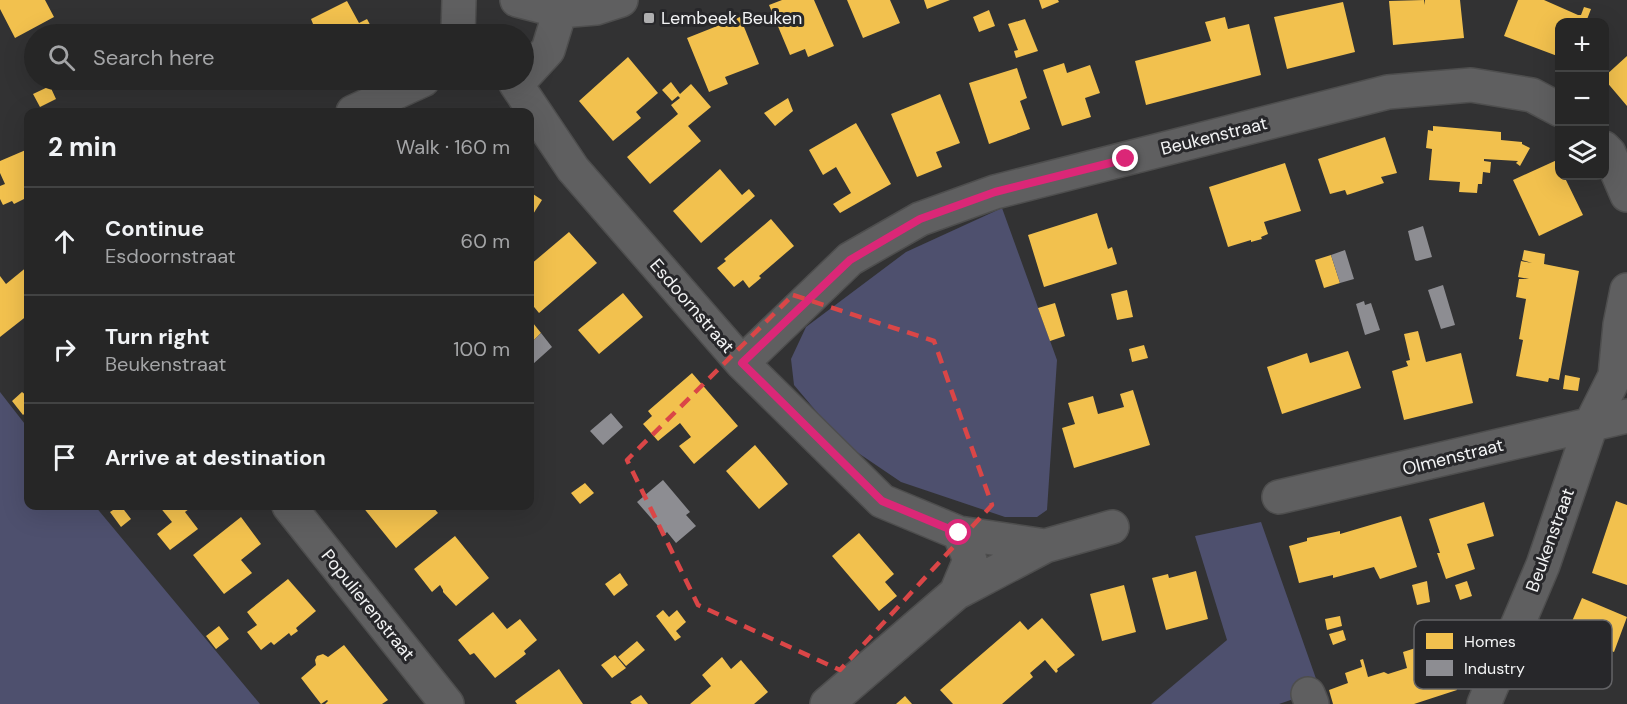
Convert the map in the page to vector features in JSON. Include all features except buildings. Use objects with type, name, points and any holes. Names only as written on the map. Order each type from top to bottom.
[{"type":"street","points":[[458,24],[459,0]]},
{"type":"street","points":[[518,0],[560,11],[596,8],[621,0]]},
{"type":"street","points":[[534,64],[548,51],[560,11]]},
{"type":"street","name":"Beukenstraat","points":[[742,363],[850,260],[920,219],[995,192],[1388,92],[1471,85],[1532,94],[1555,107]]},
{"type":"street","points":[[362,108],[401,90]]},
{"type":"street","name":"Esdoornstraat","points":[[522,90],[534,108]]},
{"type":"street","name":"Esdoornstraat","points":[[534,108],[573,169],[742,363],[882,501],[959,533],[1045,546]]},
{"type":"street","points":[[1609,153],[1627,195]]},
{"type":"street","name":"Beukenstraat","points":[[1520,620],[1543,565],[1592,423],[1621,382],[1620,325],[1627,290]]},
{"type":"street","name":"Olmenstraat","points":[[1279,497],[1627,416]]},
{"type":"street","name":"Populierenstraat","points":[[292,510],[447,704]]},
{"type":"street","name":"Esdoornstraat","points":[[826,704],[956,593],[1045,546],[1112,527]]},
{"type":"street","name":"Esdoornstraat","points":[[956,593],[970,560],[959,533]]},
{"type":"street","name":"Beukenstraat","points":[[1484,704],[1490,689]]},
{"type":"highlighted area","points":[[793,295],[934,341],[992,505],[840,670],[698,605],[627,460]]},
{"type":"shaded area","points":[[1002,208],[1057,360],[1047,510],[1037,517],[1005,517],[901,482],[842,442],[794,385],[791,359],[806,327],[906,252]]},
{"type":"shaded area","points":[[0,392],[24,423],[24,510],[98,510],[260,704],[0,704]]},
{"type":"shaded area","points":[[1261,522],[1320,690],[1279,704],[1151,704],[1227,640],[1195,536]]},
{"type":"place","name":"Lembeek Beuken","points":[[649,18]]},
{"type":"route","points":[[959,533],[882,501],[742,363],[850,260],[920,219],[995,192],[1126,159]]}]
